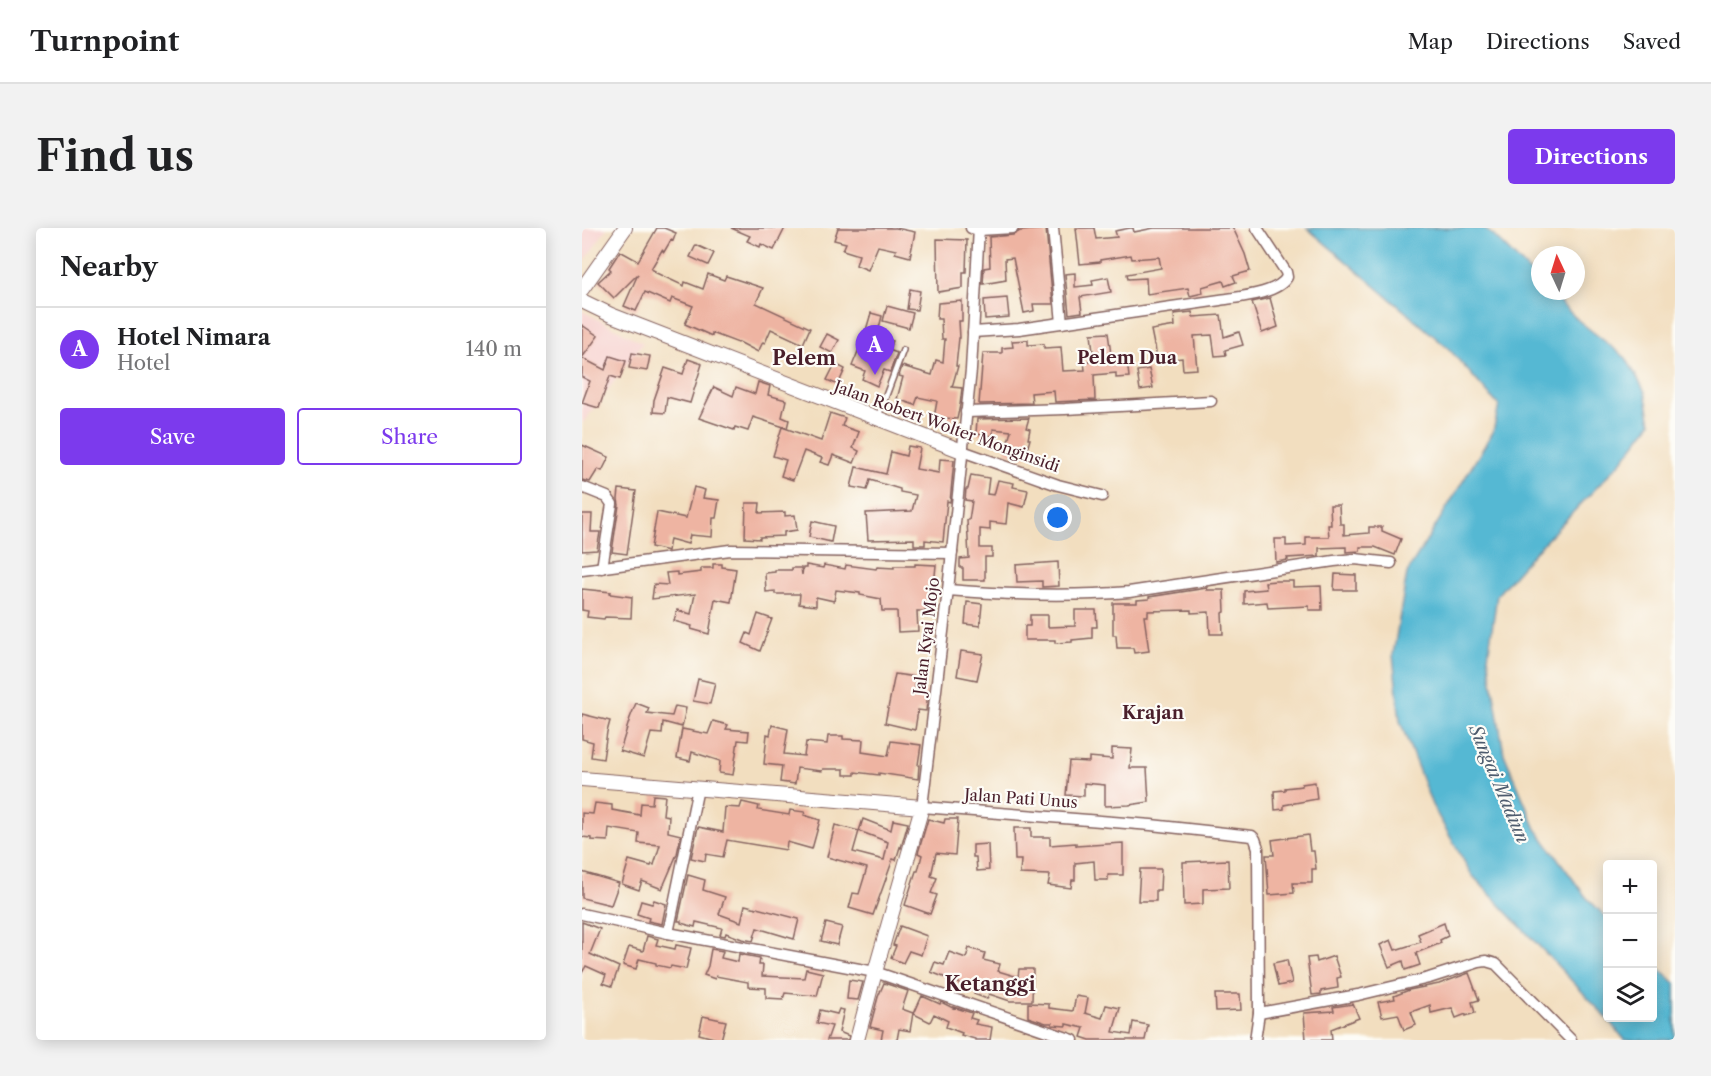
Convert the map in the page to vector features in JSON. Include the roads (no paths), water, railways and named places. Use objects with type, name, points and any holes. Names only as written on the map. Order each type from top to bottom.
[{"type":"street","points":[[582,289],[625,228]]},
{"type":"street","points":[[976,229],[1013,228]]},
{"type":"street","points":[[1053,228],[1062,323]]},
{"type":"street","points":[[973,332],[1062,323],[1254,295],[1282,284],[1287,277],[1257,228]]},
{"type":"street","name":"Jalan Kyai Mojo","points":[[857,1040],[922,807],[948,590],[966,412],[973,332],[976,229]]},
{"type":"street","name":"Jalan Robert Wolter Monginsidi","points":[[582,301],[611,315],[962,451],[1058,485],[1102,496]]},
{"type":"street","points":[[966,412],[1065,410],[1211,401]]},
{"type":"street","points":[[582,487],[607,497],[612,504],[602,568]]},
{"type":"street","points":[[582,570],[730,550],[952,553]]},
{"type":"street","points":[[948,590],[1062,596],[1129,592],[1211,578],[1345,560],[1376,560],[1391,563]]},
{"type":"street","name":"Jalan Pati Unus","points":[[582,779],[874,798],[922,807],[1151,825],[1252,836],[1258,848],[1259,1013],[1255,1040]]},
{"type":"street","points":[[668,933],[698,788]]},
{"type":"street","points":[[582,914],[668,933],[875,972],[1073,1040]]},
{"type":"street","points":[[1259,1013],[1358,995],[1486,961],[1496,964],[1572,1040]]},
{"type":"lane","points":[[878,419],[903,350]]},
{"type":"water","name":"Sungai Madiun","points":[[1307,228],[1483,228],[1531,273],[1531,300],[1557,300],[1579,321],[1626,358],[1645,392],[1651,423],[1622,461],[1497,595],[1488,657],[1504,754],[1536,829],[1586,897],[1603,914],[1603,1014],[1472,875],[1432,805],[1400,721],[1393,655],[1407,573],[1493,432],[1499,406],[1449,349]]},
{"type":"water","points":[[1657,967],[1675,983],[1675,1040],[1625,1040],[1610,1022],[1657,1022]]},
{"type":"place","name":"Hotel Nimara","points":[[875,375]]},
{"type":"district","name":"Pelem","points":[[804,358]]},
{"type":"district","name":"Pelem Dua","points":[[1127,358]]},
{"type":"district","name":"Krajan","points":[[1153,713]]},
{"type":"district","name":"Ketanggi","points":[[990,984]]}]
